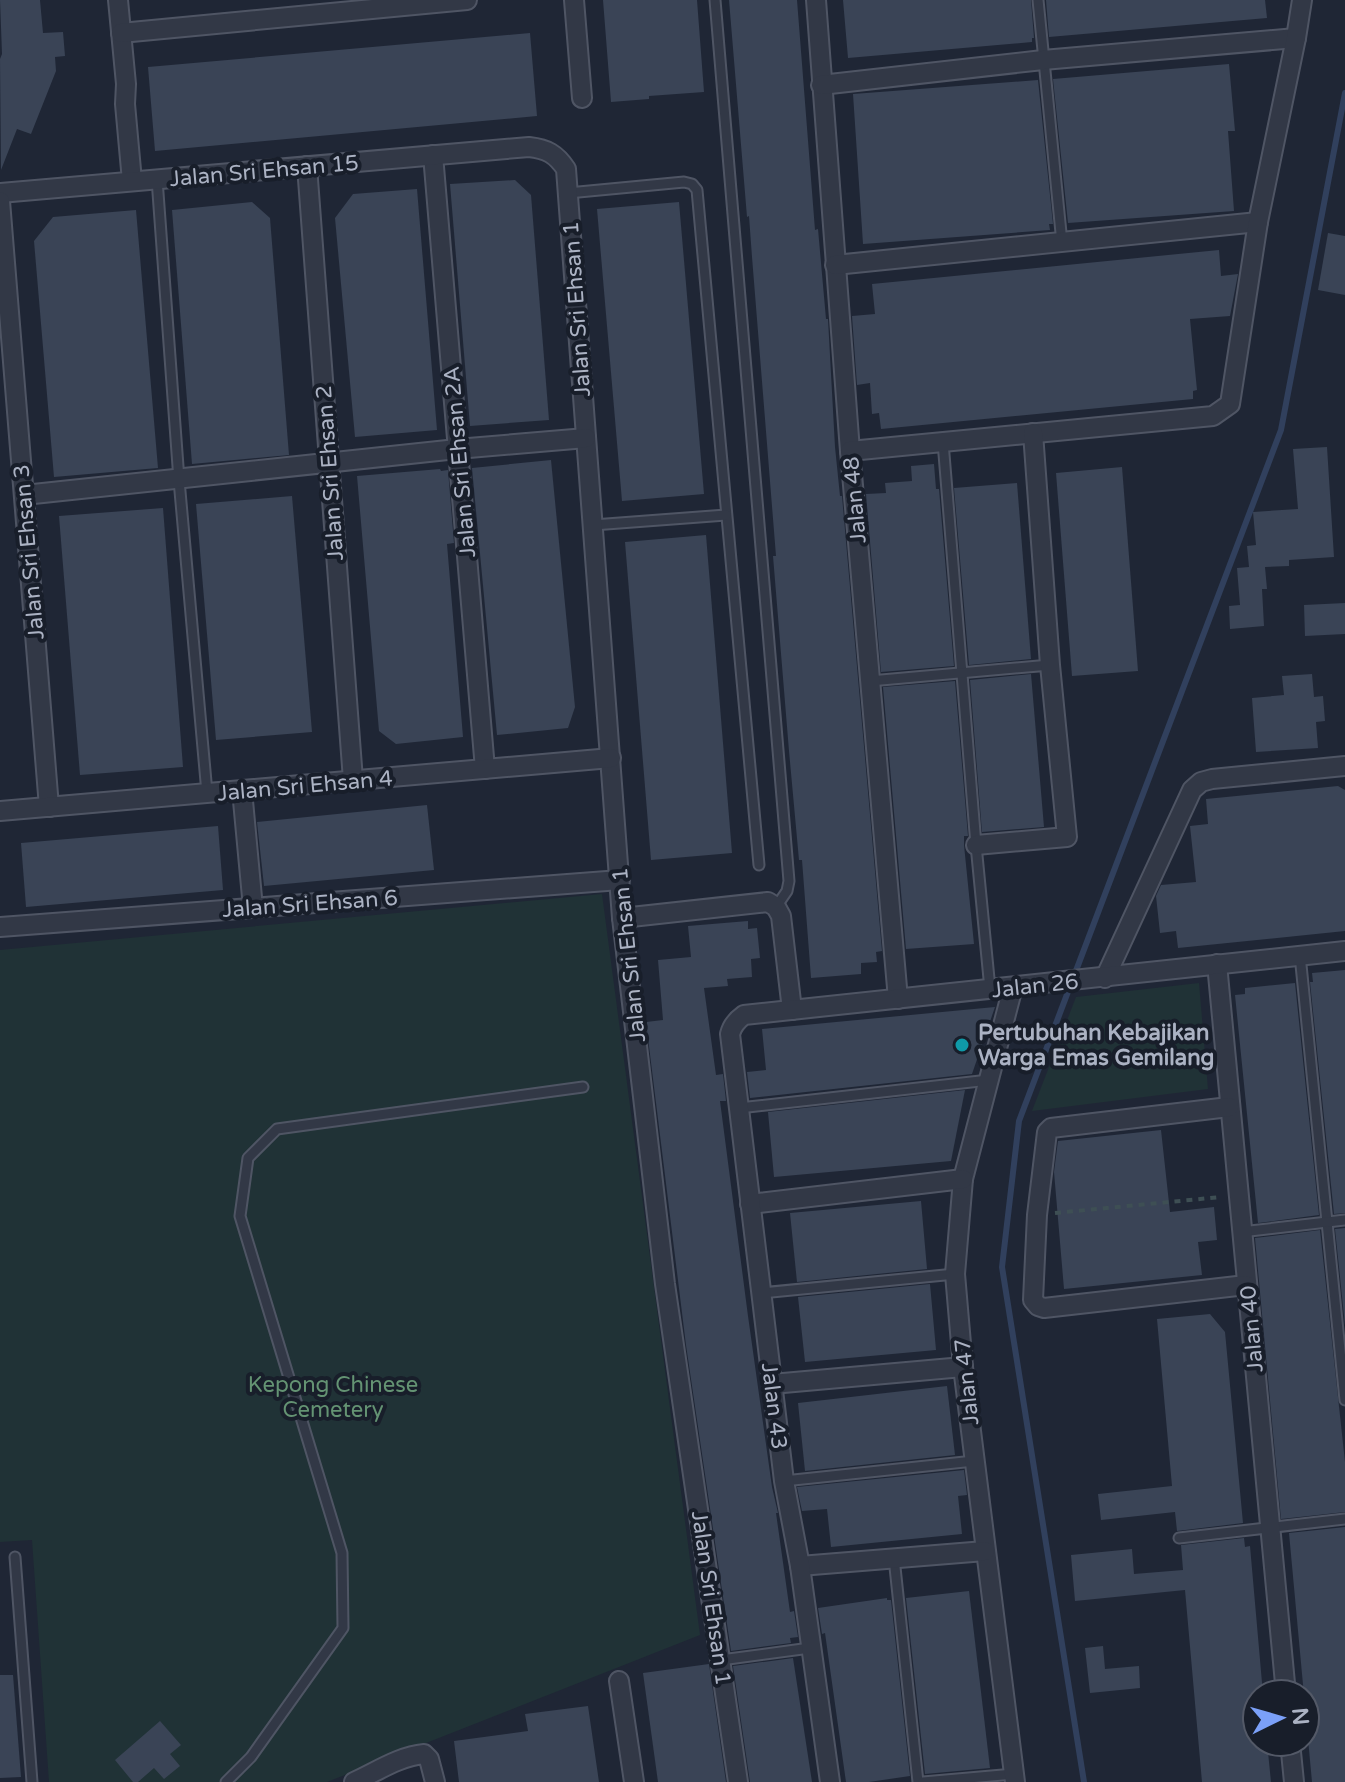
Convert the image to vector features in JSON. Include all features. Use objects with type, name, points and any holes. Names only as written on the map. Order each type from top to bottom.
[{"type":"street","points":[[118,0],[126,84],[137,107],[144,180]]},
{"type":"street","points":[[121,33],[274,9],[467,0]]},
{"type":"street","points":[[574,0],[582,98]]},
{"type":"street","name":"Jalan 48","points":[[816,0],[850,451],[898,999]]},
{"type":"street","points":[[850,451],[1213,416],[1230,404],[1258,222],[1302,0]]},
{"type":"street","points":[[821,85],[1043,60],[1296,38]]},
{"type":"street","name":"Jalan Sri Ehsan 15","points":[[0,193],[529,147]]},
{"type":"street","name":"Jalan Sri Ehsan 1","points":[[529,147],[545,149],[557,156],[566,169],[622,918],[665,1284],[738,1782]]},
{"type":"street","name":"Jalan Sri Ehsan 2A","points":[[433,155],[485,769]]},
{"type":"street","name":"Jalan Sri Ehsan 2","points":[[307,166],[353,780]]},
{"type":"street","name":"Jalan Sri Ehsan 3","points":[[0,201],[49,807]]},
{"type":"street","points":[[835,265],[1258,222]]},
{"type":"street","points":[[976,845],[1067,837],[1050,665],[1033,433]]},
{"type":"street","points":[[24,495],[586,438]]},
{"type":"street","name":"Jalan Sri Ehsan 4","points":[[0,811],[611,758]]},
{"type":"street","points":[[1099,978],[1192,790],[1201,782],[1345,766]]},
{"type":"street","points":[[242,790],[253,908]]},
{"type":"street","name":"Jalan Sri Ehsan 6","points":[[0,927],[620,880]]},
{"type":"street","points":[[622,918],[768,902],[776,907],[781,916],[792,1010]]},
{"type":"street","name":"Jalan 26","points":[[731,1029],[744,1015],[1345,951]]},
{"type":"street","name":"Jalan 40","points":[[1217,964],[1284,1678]]},
{"type":"street","name":"Jalan 47","points":[[1014,1778],[974,1461],[955,1274],[963,1179],[989,1080],[1020,986]]},
{"type":"street","name":"Jalan 43","points":[[731,1029],[784,1481],[800,1566],[830,1782]]},
{"type":"street","points":[[1229,1107],[1051,1128],[1047,1132],[1037,1215],[1033,1300],[1044,1308],[1246,1285]]},
{"type":"street","points":[[750,1204],[963,1179]]},
{"type":"street","points":[[772,1384],[963,1367]]},
{"type":"street","points":[[800,1566],[985,1551]]},
{"type":"street","points":[[619,1681],[634,1782]]},
{"type":"street","points":[[354,1782],[414,1755],[424,1754],[429,1759],[434,1776]]},
{"type":"street","points":[[1292,1758],[1294,1782]]},
{"type":"lane","points":[[715,0],[789,881],[787,891],[776,907]]},
{"type":"lane","points":[[1038,0],[1062,243]]},
{"type":"lane","points":[[144,180],[179,480],[207,793]]},
{"type":"lane","points":[[568,193],[684,182],[692,184],[697,190],[759,865]]},
{"type":"lane","points":[[943,442],[990,989]]},
{"type":"lane","points":[[593,525],[726,515]]},
{"type":"lane","points":[[870,681],[1050,665]]},
{"type":"lane","points":[[1300,955],[1345,1400]]},
{"type":"lane","points":[[739,1108],[989,1080]]},
{"type":"lane","points":[[226,1782],[251,1757],[343,1628],[342,1553],[240,1216],[248,1158],[277,1129],[583,1087]]},
{"type":"lane","points":[[1241,1232],[1345,1220]]},
{"type":"lane","points":[[761,1293],[955,1274]]},
{"type":"lane","points":[[784,1481],[974,1461]]},
{"type":"lane","points":[[1179,1538],[1345,1519]]},
{"type":"lane","points":[[15,1557],[32,1782]]},
{"type":"lane","points":[[894,1558],[921,1782],[1014,1778]]},
{"type":"lane","points":[[721,1660],[810,1648]]},
{"type":"path","points":[[1037,1215],[1238,1195]]},
{"type":"green space","name":"Kepong Chinese Cemetery","points":[[602,894],[700,1635],[327,1782],[49,1782],[32,1540],[0,1542],[0,950]]},
{"type":"green space","points":[[1199,983],[1208,1089],[1032,1111],[1076,997]]},
{"type":"building","points":[[0,0],[40,0],[43,33],[63,32],[65,56],[55,57],[56,71],[31,134],[17,129],[1,170],[2,54]]},
{"type":"building","points":[[603,0],[697,0],[704,92],[611,102]]},
{"type":"building","points":[[729,0],[797,0],[815,230],[818,229],[828,319],[835,447],[842,496],[882,951],[876,952],[877,962],[861,963],[861,974],[811,978],[802,860],[799,860],[789,751],[749,216]]},
{"type":"building","points":[[843,0],[1031,0],[1034,38],[1032,42],[848,58]]},
{"type":"building","points":[[1046,0],[1265,0],[1267,18],[1049,37]]},
{"type":"building","points":[[530,33],[537,116],[155,151],[148,67]]},
{"type":"building","points":[[1229,64],[1235,131],[1228,131],[1234,211],[1068,223],[1053,79]]},
{"type":"building","points":[[1038,80],[1053,224],[1049,224],[1050,230],[863,244],[853,94]]},
{"type":"building","points":[[515,180],[531,195],[549,420],[470,426],[450,184]]},
{"type":"building","points":[[417,189],[437,430],[355,437],[335,218],[353,194]]},
{"type":"building","points":[[252,202],[270,218],[289,455],[192,464],[172,210]]},
{"type":"building","points":[[679,202],[704,494],[622,501],[597,209]]},
{"type":"building","points":[[136,210],[158,468],[54,477],[34,241],[53,217]]},
{"type":"building","points":[[1328,233],[1345,236],[1345,295],[1318,290]]},
{"type":"building","points":[[1219,250],[1221,276],[1238,274],[1230,316],[1190,319],[1197,390],[1193,391],[1193,399],[881,429],[879,413],[872,414],[870,383],[857,385],[852,316],[875,314],[872,284]]},
{"type":"building","points":[[1327,447],[1334,557],[1289,560],[1289,566],[1265,567],[1267,589],[1262,589],[1264,626],[1230,629],[1229,606],[1240,605],[1237,568],[1249,567],[1247,546],[1256,545],[1253,512],[1298,509],[1293,449]]},
{"type":"building","points":[[551,460],[575,707],[568,728],[497,735],[472,468]]},
{"type":"building","points":[[934,464],[936,489],[939,489],[954,666],[881,672],[866,494],[886,493],[885,483],[912,481],[911,466]]},
{"type":"building","points":[[1122,467],[1138,671],[1072,676],[1056,473]]},
{"type":"building","points":[[448,470],[454,543],[447,544],[463,737],[396,744],[379,731],[357,476]]},
{"type":"building","points":[[1017,483],[1031,659],[969,665],[954,488]]},
{"type":"building","points":[[292,496],[312,732],[216,740],[196,504]]},
{"type":"building","points":[[163,508],[183,767],[80,775],[59,516]]},
{"type":"building","points":[[706,535],[732,853],[651,860],[625,542]]},
{"type":"building","points":[[1345,603],[1345,634],[1305,636],[1304,605]]},
{"type":"building","points":[[1031,674],[1044,827],[982,832],[970,680]]},
{"type":"building","points":[[1312,674],[1314,697],[1323,696],[1325,721],[1316,722],[1318,748],[1256,752],[1252,698],[1284,695],[1282,676]]},
{"type":"building","points":[[955,681],[968,836],[964,836],[964,845],[974,944],[906,949],[883,687]]},
{"type":"building","points":[[1338,786],[1345,790],[1345,931],[1178,948],[1176,931],[1160,933],[1156,896],[1161,885],[1196,882],[1190,826],[1208,824],[1206,799]]},
{"type":"building","points":[[427,805],[434,870],[264,886],[257,822]]},
{"type":"building","points":[[218,826],[223,890],[26,907],[21,843]]},
{"type":"building","points":[[748,921],[748,929],[757,928],[760,958],[751,959],[752,977],[727,979],[728,986],[704,988],[716,1075],[723,1074],[726,1101],[720,1101],[748,1316],[790,1612],[794,1611],[798,1637],[790,1638],[791,1643],[731,1651],[686,1345],[646,1022],[663,1020],[658,960],[691,957],[688,926]]},
{"type":"building","points":[[1345,970],[1345,1213],[1334,1214],[1310,982],[1313,982],[1312,973]]},
{"type":"building","points":[[1295,983],[1319,1215],[1258,1223],[1235,995],[1245,994],[1245,988]]},
{"type":"building","points":[[995,1007],[972,1074],[750,1098],[747,1072],[766,1070],[762,1029]]},
{"type":"building","points":[[965,1090],[951,1161],[774,1177],[768,1112]]},
{"type":"building","points":[[1161,1130],[1170,1212],[1214,1207],[1217,1240],[1198,1242],[1202,1275],[1064,1289],[1054,1172],[1058,1141]]},
{"type":"building","points":[[921,1201],[927,1269],[797,1282],[790,1213]]},
{"type":"building","points":[[1345,1228],[1345,1325],[1335,1229]]},
{"type":"building","points":[[1320,1230],[1345,1462],[1345,1512],[1281,1519],[1255,1238]]},
{"type":"building","points":[[930,1284],[936,1350],[805,1362],[798,1297]]},
{"type":"building","points":[[1210,1314],[1225,1332],[1243,1523],[1177,1531],[1175,1512],[1101,1520],[1098,1494],[1172,1486],[1157,1319]]},
{"type":"building","points":[[947,1386],[955,1455],[805,1471],[798,1403]]},
{"type":"building","points":[[964,1470],[967,1495],[958,1496],[962,1534],[831,1547],[827,1509],[802,1511],[797,1487]]},
{"type":"building","points":[[1345,1527],[1345,1782],[1312,1782],[1310,1758],[1321,1758],[1321,1678],[1302,1678],[1289,1533]]},
{"type":"building","points":[[1244,1538],[1245,1547],[1250,1546],[1262,1678],[1241,1678],[1241,1758],[1269,1758],[1271,1782],[1202,1782],[1185,1590],[1075,1601],[1071,1555],[1132,1549],[1134,1574],[1183,1570],[1181,1545]]},
{"type":"building","points":[[969,1591],[990,1768],[925,1774],[906,1598]]},
{"type":"building","points":[[887,1598],[891,1600],[910,1776],[846,1782],[825,1633],[822,1634],[818,1608]]},
{"type":"building","points":[[1103,1646],[1105,1669],[1139,1666],[1140,1688],[1090,1693],[1085,1648]]},
{"type":"building","points":[[793,1658],[812,1782],[750,1782],[733,1666]]},
{"type":"building","points":[[709,1664],[726,1782],[658,1782],[643,1673]]},
{"type":"building","points":[[0,1675],[13,1675],[21,1777],[0,1778]]},
{"type":"building","points":[[588,1706],[599,1782],[459,1782],[454,1741],[528,1731],[525,1714]]},
{"type":"building","points":[[160,1721],[181,1745],[170,1754],[180,1766],[164,1779],[154,1768],[138,1782],[133,1782],[115,1760]]},
{"type":"waterway","points":[[1084,1782],[1002,1267],[1019,1121],[1281,430],[1345,93]]},
{"type":"place","name":"Pertubuhan Kebajikan Warga Emas Gemilang","points":[[962,1045]]}]
